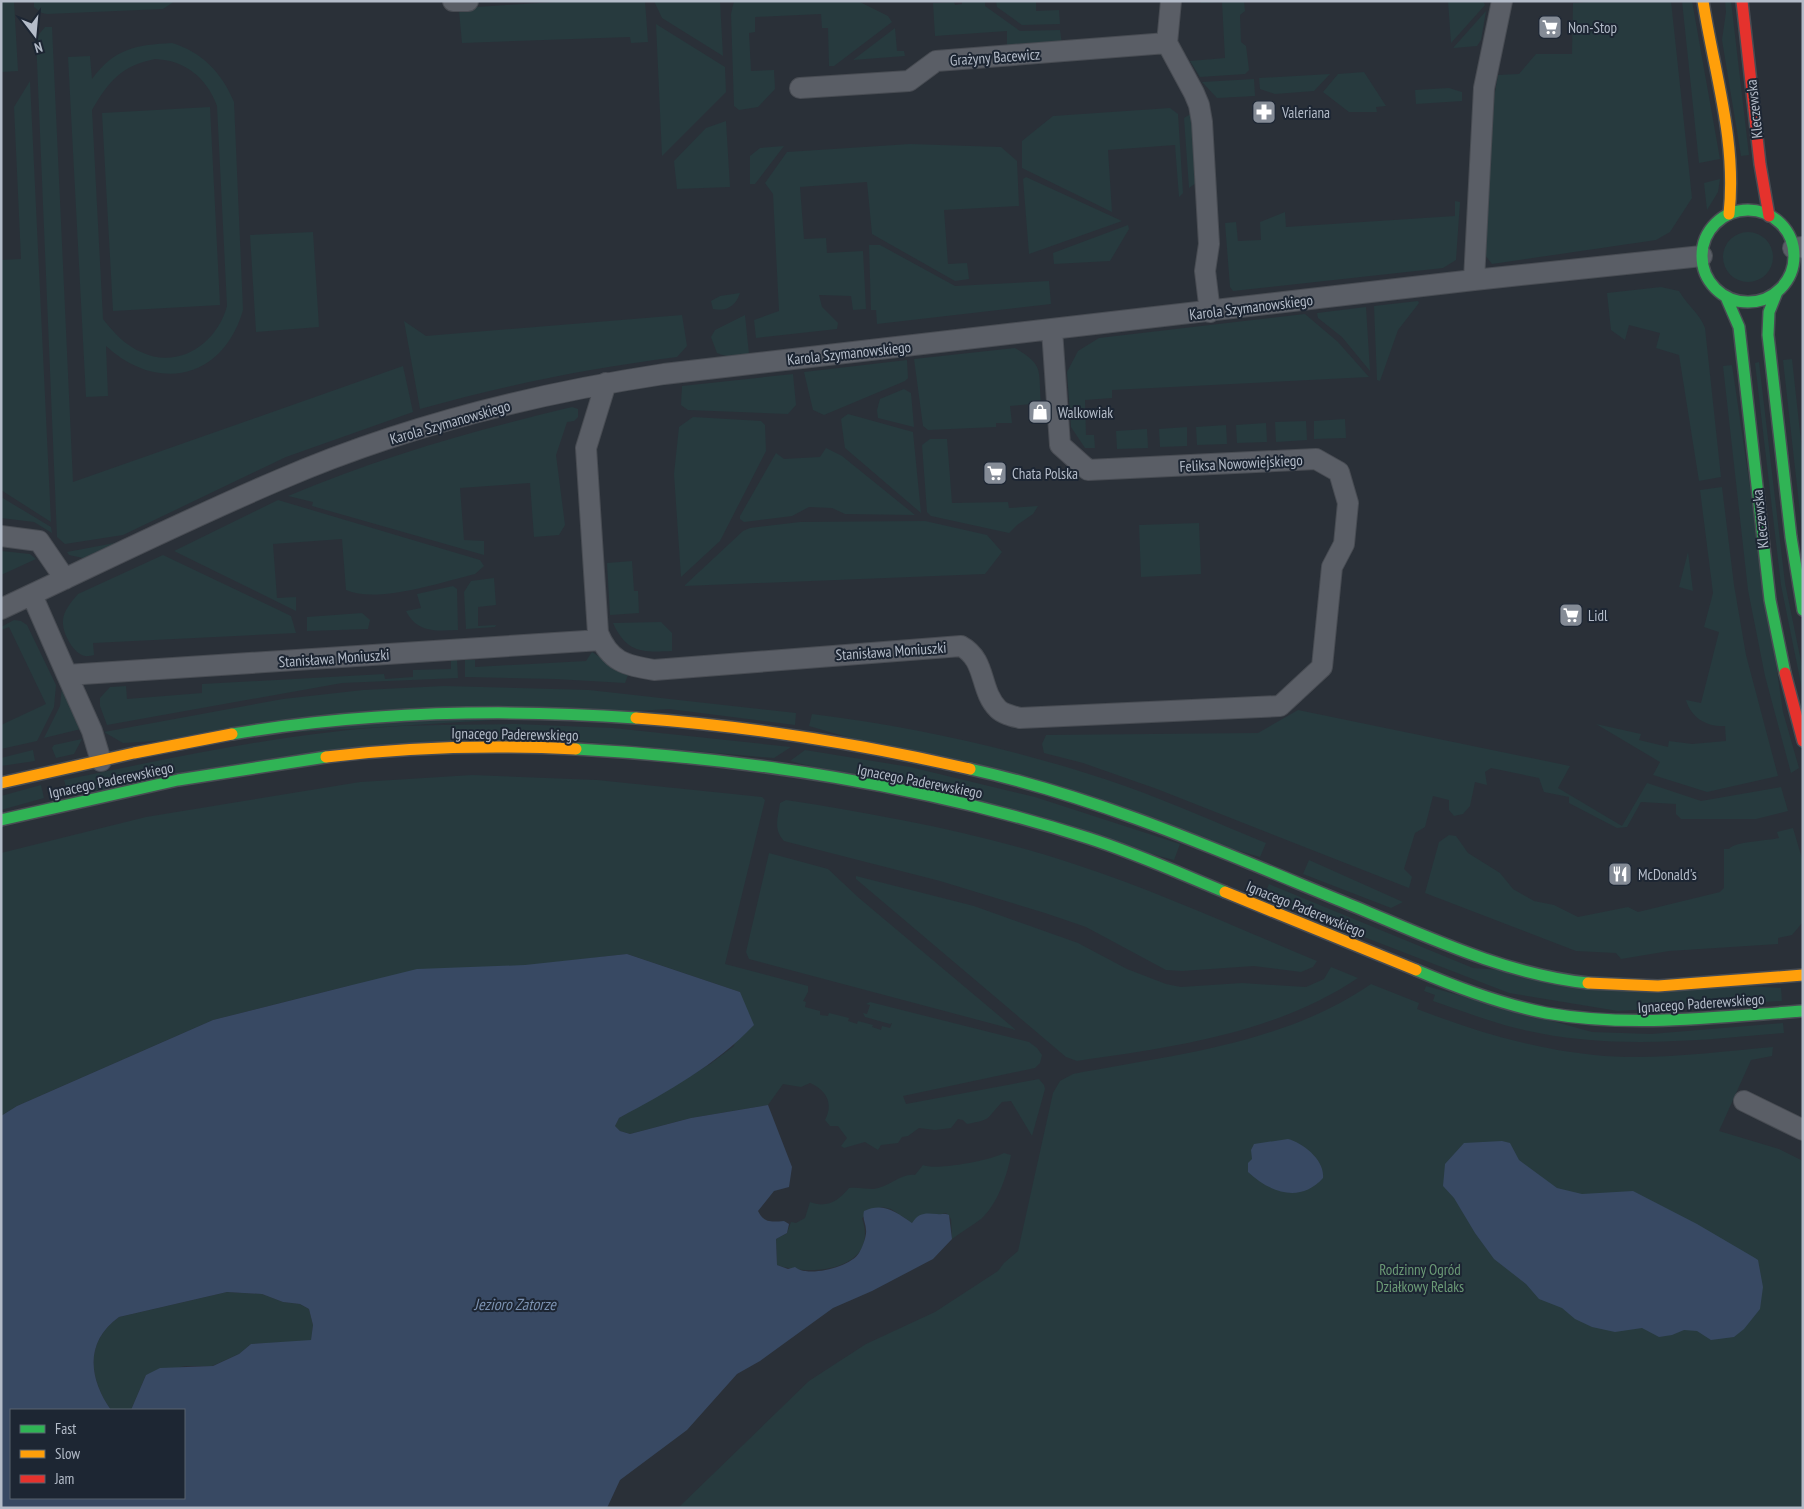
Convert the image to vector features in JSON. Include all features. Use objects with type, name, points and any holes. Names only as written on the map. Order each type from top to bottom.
[{"type":"main road","name":"Kleczewska","points":[[1703,1],[1708,41],[1726,124],[1733,186],[1729,214]]},
{"type":"main road","name":"Kleczewska","points":[[1742,1],[1761,173],[1769,216]]},
{"type":"main road","points":[[1750,210],[1769,216],[1786,230],[1798,248],[1790,275],[1777,292],[1758,302],[1736,301],[1726,297],[1707,278],[1702,256],[1708,232],[1729,214],[1750,210]]},
{"type":"main road","name":"Kleczewska","points":[[1777,292],[1769,312],[1768,329],[1791,537],[1803,610]]},
{"type":"main road","name":"Kleczewska","points":[[1726,297],[1739,327],[1770,600],[1781,657],[1803,740]]},
{"type":"main road","name":"Ignacego Paderewskiego","points":[[1,783],[250,732],[319,721],[388,714],[457,712],[527,713],[700,724],[777,734],[915,757],[1050,789],[1141,820],[1479,957],[1545,976],[1592,984],[1642,986],[1803,975]]},
{"type":"main road","name":"Ignacego Paderewskiego","points":[[1,820],[193,778],[274,764],[361,753],[466,748],[526,748],[604,751],[692,759],[780,770],[915,794],[1017,817],[1087,837],[1150,860],[1480,996],[1532,1011],[1592,1020],[1661,1022],[1803,1011]]},
{"type":"street","points":[[454,1],[468,1]]},
{"type":"street","points":[[1171,1],[1167,43],[1199,105],[1209,236],[1205,271],[1210,312]]},
{"type":"street","points":[[1474,280],[1484,88],[1502,1]]},
{"type":"street","name":"Grażyny Bacewicz","points":[[800,88],[909,81],[936,61],[1167,43]]},
{"type":"street","name":"Karola Szymanowskiego","points":[[32,595],[279,480],[351,452],[421,429],[513,403],[606,383],[664,374],[1474,280],[1702,256]]},
{"type":"street","name":"Feliksa Nowowiejskiego","points":[[1052,330],[1060,445],[1088,470],[1316,459],[1339,472],[1348,503],[1344,544],[1332,567],[1322,667],[1297,692]]},
{"type":"street","name":"Stanisława Moniuszki","points":[[606,383],[586,448],[598,633],[614,658],[629,665],[654,670],[961,646],[970,651],[976,658],[987,691],[997,708],[1020,718],[1280,706],[1297,692]]},
{"type":"street","points":[[1,536],[39,541],[65,579]]},
{"type":"street","points":[[1,609],[32,595],[92,731],[101,761]]},
{"type":"street","name":"Stanisława Moniuszki","points":[[67,676],[601,640]]},
{"type":"street","points":[[1744,1101],[1803,1130]]},
{"type":"green space","points":[[1,1],[14,1],[18,71],[1,72]]},
{"type":"green space","points":[[34,1],[175,1],[163,9],[47,14],[34,7]]},
{"type":"green space","points":[[570,1],[645,1],[648,42],[631,43],[630,37],[462,43],[459,11],[461,8]]},
{"type":"green space","points":[[654,1],[720,1],[723,56],[662,18]]},
{"type":"green space","points":[[734,1],[858,1],[888,16],[892,22],[834,66],[829,66],[828,28],[822,28],[821,14],[755,17],[755,32],[749,33],[751,71],[774,70],[775,89],[758,107],[739,110],[734,106],[731,14]]},
{"type":"green space","points":[[962,1],[985,1],[985,6],[1020,31],[1060,30],[1062,44],[1007,46],[1007,31],[935,36],[933,3],[954,2],[955,5],[962,4]]},
{"type":"green space","points":[[996,1],[1036,1],[1036,11],[1059,10],[1060,24],[1022,25],[997,7]]},
{"type":"green space","points":[[1201,1],[1244,1],[1245,11],[1240,15],[1241,42],[1246,46],[1249,70],[1245,74],[1200,77],[1190,61],[1225,58],[1222,2],[1201,3]]},
{"type":"green space","points":[[1448,1],[1483,1],[1485,5],[1451,43]]},
{"type":"green space","points":[[1671,1],[1692,198],[1670,232],[1656,240],[1492,264],[1485,255],[1492,109],[1498,75],[1519,74],[1536,54],[1572,54],[1573,3]]},
{"type":"green space","points":[[1682,1],[1692,1],[1720,159],[1699,163]]},
{"type":"green space","points":[[1725,1],[1731,1],[1749,155],[1741,156],[1722,40],[1726,12]]},
{"type":"green space","points":[[1486,11],[1481,40],[1477,46],[1453,48]]},
{"type":"green space","points":[[656,24],[725,67],[726,92],[662,156]]},
{"type":"green space","points":[[45,27],[52,27],[73,482],[403,366],[413,412],[286,457],[123,535],[65,544],[57,537],[36,38]]},
{"type":"green space","points":[[895,28],[897,51],[904,51],[905,56],[853,60]]},
{"type":"green space","points":[[172,43],[193,52],[210,65],[223,82],[234,102],[243,310],[233,334],[220,352],[204,365],[186,372],[166,374],[146,370],[126,361],[106,346],[108,396],[86,397],[68,57],[90,56],[92,79],[109,61],[127,50],[148,45]],"holes":[[[155,59],[166,60],[185,67],[201,79],[213,96],[217,106],[227,306],[215,332],[205,342],[194,350],[169,358],[155,357],[135,349],[120,338],[103,319],[92,110],[104,91],[117,76],[143,62]]]},
{"type":"green space","points":[[1364,72],[1386,106],[1376,107],[1377,112],[1349,112],[1323,92],[1338,74]]},
{"type":"green space","points":[[1330,74],[1314,91],[1275,94],[1260,89],[1259,78]]},
{"type":"green space","points":[[1254,79],[1255,96],[1217,98],[1202,82]]},
{"type":"green space","points":[[30,81],[51,522],[1,490],[1,260],[21,259],[14,107]]},
{"type":"green space","points":[[1449,88],[1462,92],[1462,101],[1416,104],[1415,90]]},
{"type":"green space","points":[[210,107],[220,305],[113,311],[102,113]]},
{"type":"green space","points":[[1170,108],[1178,114],[1183,193],[1179,197],[1175,145],[1108,150],[1112,212],[1022,168],[1022,141],[1053,116]]},
{"type":"green space","points":[[1194,112],[1199,181],[1189,188],[1184,118]]},
{"type":"green space","points":[[726,121],[730,187],[677,189],[674,161],[706,128]]},
{"type":"green space","points":[[910,144],[1001,147],[1017,161],[1019,206],[944,210],[948,264],[967,263],[969,279],[955,281],[872,234],[867,182],[800,187],[804,239],[826,238],[827,253],[863,251],[866,309],[853,310],[851,296],[819,295],[822,307],[838,323],[837,329],[756,338],[754,320],[779,311],[773,194],[765,183],[787,152]]},
{"type":"green space","points":[[784,146],[755,184],[750,184],[750,156],[760,148]]},
{"type":"green space","points":[[1026,177],[1122,221],[1029,254],[1023,179]]},
{"type":"green space","points":[[1720,179],[1718,192],[1707,210],[1704,183]]},
{"type":"green space","points":[[1455,201],[1460,202],[1456,260],[1443,268],[1233,291],[1230,287],[1225,223],[1236,222],[1238,241],[1261,240],[1260,222],[1285,212],[1286,227],[1455,216]]},
{"type":"green space","points":[[1128,225],[1129,229],[1110,261],[1054,264],[1053,253]]},
{"type":"green space","points":[[313,232],[319,327],[256,332],[250,235]]},
{"type":"green space","points":[[1753,232],[1766,239],[1772,247],[1772,267],[1766,275],[1758,281],[1743,282],[1730,275],[1724,267],[1723,252],[1730,239],[1738,233]]},
{"type":"green space","points":[[869,245],[880,245],[955,286],[1049,281],[1051,304],[877,324],[876,310],[871,310]]},
{"type":"green space","points":[[1661,287],[1679,291],[1700,318],[1705,328],[1721,477],[1699,481],[1679,355],[1656,348],[1660,333],[1629,325],[1625,340],[1611,330],[1607,293]]},
{"type":"green space","points":[[740,293],[730,307],[722,310],[713,309],[711,301],[720,296]]},
{"type":"green space","points":[[1418,301],[1419,303],[1398,330],[1380,381],[1377,380],[1374,306]]},
{"type":"green space","points":[[1366,307],[1370,371],[1342,337],[1318,318],[1317,313]]},
{"type":"green space","points":[[1305,314],[1338,342],[1369,377],[1112,390],[1112,398],[1085,400],[1086,435],[1094,435],[1095,448],[1085,448],[1071,427],[1067,372],[1078,351],[1099,338]]},
{"type":"green space","points":[[682,315],[687,346],[677,357],[612,366],[548,378],[420,409],[404,321],[426,336]]},
{"type":"green space","points":[[745,315],[749,354],[729,356],[717,353],[711,337],[715,330]]},
{"type":"green space","points":[[1015,348],[1025,354],[1036,365],[1039,376],[1041,403],[1010,406],[1012,423],[996,423],[996,427],[928,430],[923,426],[914,359]]},
{"type":"green space","points":[[1792,359],[1803,460],[1803,540],[1783,360]]},
{"type":"green space","points":[[907,360],[908,378],[905,381],[824,415],[813,410],[804,372]]},
{"type":"green space","points":[[1759,362],[1785,583],[1803,671],[1803,694],[1781,585],[1755,363]]},
{"type":"green space","points":[[1732,365],[1783,712],[1799,768],[1791,773],[1765,676],[1748,590],[1723,366]]},
{"type":"green space","points":[[793,374],[796,405],[788,414],[688,410],[681,405],[682,386]]},
{"type":"green space","points":[[904,389],[911,393],[914,427],[878,418],[877,410],[880,399]]},
{"type":"green space","points":[[572,407],[578,409],[578,417],[574,421],[567,422],[556,455],[565,525],[559,535],[534,537],[530,483],[460,488],[464,540],[484,541],[484,555],[312,506],[313,502],[288,496],[358,469],[428,446]]},
{"type":"green space","points":[[848,414],[913,432],[921,513],[845,448],[841,419]]},
{"type":"green space","points":[[693,417],[761,421],[765,425],[766,451],[720,541],[681,577],[674,474],[679,427]]},
{"type":"green space","points":[[1345,419],[1346,438],[1314,439],[1314,421]]},
{"type":"green space","points":[[1306,421],[1307,440],[1276,442],[1275,422]]},
{"type":"green space","points":[[1266,423],[1267,442],[1237,443],[1236,425]]},
{"type":"green space","points":[[1226,425],[1227,444],[1197,445],[1196,427]]},
{"type":"green space","points":[[1187,427],[1187,446],[1160,447],[1159,429]]},
{"type":"green space","points":[[1147,429],[1148,448],[1117,449],[1116,431]]},
{"type":"green space","points":[[930,439],[947,439],[952,503],[1008,502],[1009,508],[1038,506],[1033,514],[1009,533],[931,516],[927,512],[922,445]]},
{"type":"green space","points":[[826,448],[842,456],[915,515],[845,514],[832,508],[809,507],[792,516],[744,522],[740,519],[776,453],[784,459],[820,457]]},
{"type":"green space","points":[[1722,487],[1734,585],[1746,655],[1778,776],[1707,792],[1653,775],[1660,762],[1596,724],[1641,734],[1639,740],[1668,747],[1669,741],[1692,744],[1726,741],[1725,726],[1712,725],[1701,720],[1692,712],[1686,700],[1701,703],[1719,632],[1704,627],[1713,593],[1700,490]]},
{"type":"green space","points":[[1,497],[51,527],[52,533],[34,522],[1,518]]},
{"type":"green space","points":[[278,500],[480,560],[484,566],[475,574],[428,586],[375,595],[359,594],[346,590],[342,539],[273,544],[277,598],[296,597],[296,611],[174,551]]},
{"type":"green space","points":[[925,521],[987,535],[1002,552],[985,574],[684,586],[743,531],[750,528],[800,522]]},
{"type":"green space","points":[[1199,523],[1201,574],[1141,577],[1139,525]]},
{"type":"green space","points":[[120,542],[83,558],[69,555],[67,552]]},
{"type":"green space","points":[[1,551],[30,554],[36,559],[1,575]]},
{"type":"green space","points":[[1688,552],[1693,591],[1679,587]]},
{"type":"green space","points":[[163,555],[291,616],[296,633],[93,643],[94,655],[85,656],[78,653],[68,641],[64,630],[63,617],[78,594]]},
{"type":"green space","points":[[632,561],[634,591],[638,591],[639,613],[610,615],[607,563]]},
{"type":"green space","points":[[494,578],[496,605],[478,607],[478,626],[496,625],[495,627],[466,629],[464,592],[471,581]]},
{"type":"green space","points":[[453,586],[457,589],[458,630],[442,631],[428,629],[421,627],[410,618],[406,611],[421,608],[417,594]]},
{"type":"green space","points":[[362,613],[370,620],[368,629],[307,631],[307,617]]},
{"type":"green space","points":[[14,620],[21,621],[27,625],[56,685],[54,707],[37,741],[1,749],[1,725],[46,704],[9,627],[1,630],[1,627]]},
{"type":"green space","points":[[661,622],[672,633],[672,651],[644,651],[630,646],[618,633],[613,623]]},
{"type":"green space","points":[[592,652],[628,675],[625,683],[465,677],[465,660],[475,660],[475,667],[586,661]]},
{"type":"green space","points":[[451,660],[457,660],[458,678],[342,683],[107,725],[100,706],[100,698],[110,687],[126,686],[127,699],[202,693],[202,684],[384,674],[385,679],[413,677],[413,670],[451,669]]},
{"type":"green space","points":[[444,686],[589,690],[796,713],[795,725],[669,709],[123,743],[104,732],[283,699],[363,690]]},
{"type":"green space","points":[[62,687],[81,729],[44,738],[60,706]]},
{"type":"green space","points":[[1298,710],[1570,766],[1558,788],[1622,826],[1647,783],[1701,801],[1781,787],[1788,811],[1756,819],[1681,819],[1676,814],[1676,804],[1641,802],[1627,827],[1617,828],[1569,803],[1569,797],[1544,792],[1539,778],[1491,768],[1485,772],[1487,785],[1475,782],[1470,806],[1463,814],[1454,816],[1449,810],[1449,800],[1433,796],[1425,827],[1415,833],[1404,869],[1412,877],[1409,888],[1157,789],[1083,763],[1044,753],[1042,744],[1046,735],[1258,733]]},
{"type":"green space","points":[[812,714],[931,733],[1010,751],[1125,786],[1266,843],[1260,857],[809,726]]},
{"type":"green space","points":[[516,724],[613,728],[791,747],[774,758],[541,738],[68,794],[64,780],[232,747],[317,734],[402,726]]},
{"type":"green space","points":[[82,739],[74,754],[56,758],[52,748],[54,745]]},
{"type":"green space","points":[[33,750],[35,761],[1,766],[1,758]]},
{"type":"green space","points":[[805,750],[910,767],[1035,797],[1180,844],[1174,860],[790,761]]},
{"type":"green space","points":[[472,775],[597,780],[762,797],[765,800],[725,964],[808,986],[808,992],[803,1001],[806,1002],[805,1007],[820,1011],[820,1015],[828,1016],[829,1013],[849,1018],[848,1021],[857,1024],[858,1021],[873,1025],[872,1027],[881,1030],[882,1026],[890,1028],[892,1023],[865,1017],[863,1013],[867,1014],[870,1005],[866,1004],[870,1002],[1029,1042],[1042,1055],[1040,1063],[1035,1068],[903,1096],[906,1104],[1039,1079],[1045,1089],[1032,1136],[1011,1101],[1002,1102],[985,1120],[967,1124],[963,1120],[958,1119],[951,1128],[935,1130],[919,1128],[908,1136],[902,1137],[898,1143],[881,1145],[878,1150],[865,1142],[844,1148],[841,1146],[847,1138],[838,1126],[830,1126],[825,1120],[829,1108],[827,1098],[820,1089],[810,1083],[801,1087],[783,1084],[768,1105],[691,1118],[630,1134],[620,1131],[615,1126],[619,1118],[710,1064],[734,1046],[740,992],[627,954],[348,986],[213,1020],[17,1106],[1,1116],[1,853],[146,817],[360,782]]},
{"type":"green space","points":[[41,785],[44,798],[1,810],[1,796]]},
{"type":"green space","points":[[786,800],[931,826],[1039,853],[1136,886],[1317,961],[1313,967],[1301,972],[1254,966],[1182,971],[1166,970],[1086,927],[1045,913],[940,881],[784,841],[778,832],[777,823],[780,803]]},
{"type":"green space","points":[[1793,828],[1803,862],[1803,922],[1792,935],[1778,938],[1778,944],[1669,951],[1621,959],[1616,953],[1576,951],[1425,893],[1439,842],[1449,835],[1456,836],[1468,853],[1500,873],[1513,889],[1534,901],[1554,905],[1578,917],[1628,907],[1638,912],[1720,892],[1724,888],[1724,849],[1729,849],[1738,844],[1779,838],[1777,832]]},
{"type":"green space","points":[[769,853],[828,869],[859,898],[1016,1030],[749,959],[746,952]]},
{"type":"green space","points":[[1309,860],[1403,902],[1391,908],[1303,874]]},
{"type":"green space","points":[[856,876],[974,906],[1078,943],[1127,969],[1166,984],[1181,987],[1242,983],[1306,987],[1324,979],[1331,967],[1358,978],[1326,997],[1292,1013],[1258,1025],[1186,1043],[1077,1061],[1066,1057],[856,879]]},
{"type":"green space","points":[[1269,884],[1473,968],[1781,988],[1782,1001],[1618,1011],[1509,993],[1263,898]]},
{"type":"green space","name":"Rodzinny Ogród Działkowy Relaks","points":[[1371,984],[1419,1003],[1417,1009],[1460,1025],[1526,1044],[1571,1052],[1616,1057],[1639,1057],[1773,1047],[1772,1056],[1751,1060],[1719,1131],[1779,1149],[1803,1161],[1803,1508],[678,1508],[809,1381],[866,1344],[935,1312],[998,1271],[1018,1251],[1053,1093],[1060,1081],[1073,1074],[1189,1053],[1265,1034],[1302,1021],[1337,1004]]},
{"type":"green space","points":[[1426,986],[1592,1032],[1651,1034],[1783,1023],[1784,1033],[1651,1042],[1585,1040],[1553,1036],[1498,1023],[1433,1001],[1435,995],[1424,991]]},
{"type":"green space","points":[[1004,1153],[1011,1155],[1001,1190],[992,1206],[981,1219],[952,1239],[951,1219],[946,1213],[912,1223],[891,1209],[882,1207],[862,1218],[865,1235],[861,1249],[852,1259],[839,1266],[824,1269],[791,1269],[777,1265],[776,1239],[787,1233],[791,1222],[796,1223],[805,1218],[810,1202],[827,1204],[837,1200],[849,1188],[879,1188],[905,1176],[915,1175],[923,1165],[939,1167],[964,1164],[988,1159]]},
{"type":"green space","points":[[227,1292],[262,1294],[283,1302],[300,1304],[309,1309],[313,1325],[311,1341],[251,1344],[239,1354],[212,1366],[185,1366],[146,1375],[131,1409],[110,1409],[98,1386],[95,1374],[95,1349],[108,1327],[119,1317]]},
{"type":"water","name":"Jezioro Zatorze","points":[[627,954],[740,992],[754,1025],[724,1053],[673,1088],[619,1118],[615,1126],[620,1131],[630,1134],[691,1118],[768,1105],[792,1167],[789,1187],[774,1191],[758,1211],[765,1220],[784,1221],[789,1224],[787,1233],[776,1239],[777,1265],[788,1269],[795,1267],[801,1270],[818,1271],[847,1263],[854,1258],[862,1248],[865,1239],[864,1211],[871,1208],[889,1210],[912,1223],[923,1214],[948,1214],[952,1239],[933,1259],[872,1291],[833,1308],[760,1361],[737,1374],[687,1430],[620,1480],[607,1508],[1,1508],[1,1116],[17,1106],[213,1020],[417,969],[525,965]],"holes":[[[227,1292],[262,1294],[283,1302],[300,1304],[309,1309],[313,1325],[311,1340],[251,1344],[239,1354],[213,1366],[160,1368],[146,1375],[131,1409],[185,1409],[185,1499],[10,1499],[10,1409],[110,1409],[98,1386],[95,1374],[95,1349],[108,1327],[119,1317]]]},
{"type":"water","points":[[1288,1139],[1300,1144],[1312,1153],[1323,1171],[1323,1178],[1305,1191],[1295,1193],[1275,1190],[1248,1172],[1248,1163],[1252,1159],[1251,1150],[1254,1144]]},
{"type":"water","points":[[1502,1141],[1510,1143],[1519,1160],[1557,1188],[1582,1194],[1633,1191],[1697,1224],[1755,1258],[1758,1260],[1763,1287],[1760,1309],[1744,1329],[1734,1337],[1711,1340],[1697,1331],[1684,1330],[1672,1335],[1659,1337],[1642,1328],[1615,1332],[1592,1327],[1575,1319],[1562,1308],[1539,1299],[1526,1284],[1494,1259],[1475,1233],[1454,1198],[1443,1186],[1445,1164],[1464,1143]]},
{"type":"traffic: fast","points":[[1748,210],[1757,211],[1774,218],[1786,230],[1793,247],[1794,256],[1793,265],[1786,282],[1774,294],[1757,301],[1748,302],[1739,301],[1722,294],[1710,282],[1703,265],[1702,256],[1703,247],[1710,230],[1722,218],[1739,211],[1748,210]]},
{"type":"traffic: fast","points":[[1777,292],[1769,312],[1768,335],[1791,537],[1803,610]]},
{"type":"traffic: fast","points":[[1726,297],[1739,327],[1770,600],[1785,673]]},
{"type":"traffic: fast","points":[[232,734],[333,721],[433,714],[534,713],[636,718]]},
{"type":"traffic: fast","points":[[576,749],[705,759],[770,767],[900,789],[964,803],[1088,838],[1225,892]]},
{"type":"traffic: fast","points":[[1,820],[178,780],[326,757]]},
{"type":"traffic: fast","points":[[970,769],[1067,795],[1161,828],[1464,952],[1525,971],[1588,983]]},
{"type":"traffic: fast","points":[[1416,970],[1496,1000],[1546,1013],[1578,1017],[1642,1021],[1803,1011]]},
{"type":"traffic: slow","points":[[1703,1],[1727,133],[1731,187],[1729,214]]},
{"type":"traffic: slow","points":[[636,718],[678,721],[804,737],[970,769]]},
{"type":"traffic: slow","points":[[1,783],[134,753],[232,734]]},
{"type":"traffic: slow","points":[[326,757],[388,751],[451,748],[514,747],[576,749]]},
{"type":"traffic: slow","points":[[1225,892],[1416,970]]},
{"type":"traffic: slow","points":[[1588,983],[1658,986],[1803,975]]},
{"type":"traffic: jam","points":[[1742,1],[1760,164],[1769,216]]},
{"type":"traffic: jam","points":[[1785,673],[1803,741]]},
{"type":"place","name":"Non-Stop","points":[[1550,27]]},
{"type":"place","name":"Valeriana","points":[[1264,112]]},
{"type":"place","name":"Walkowiak","points":[[1040,412]]},
{"type":"place","name":"Chata Polska","points":[[995,473]]},
{"type":"place","name":"Lidl","points":[[1571,615]]},
{"type":"place","name":"McDonald's","points":[[1620,874]]}]
